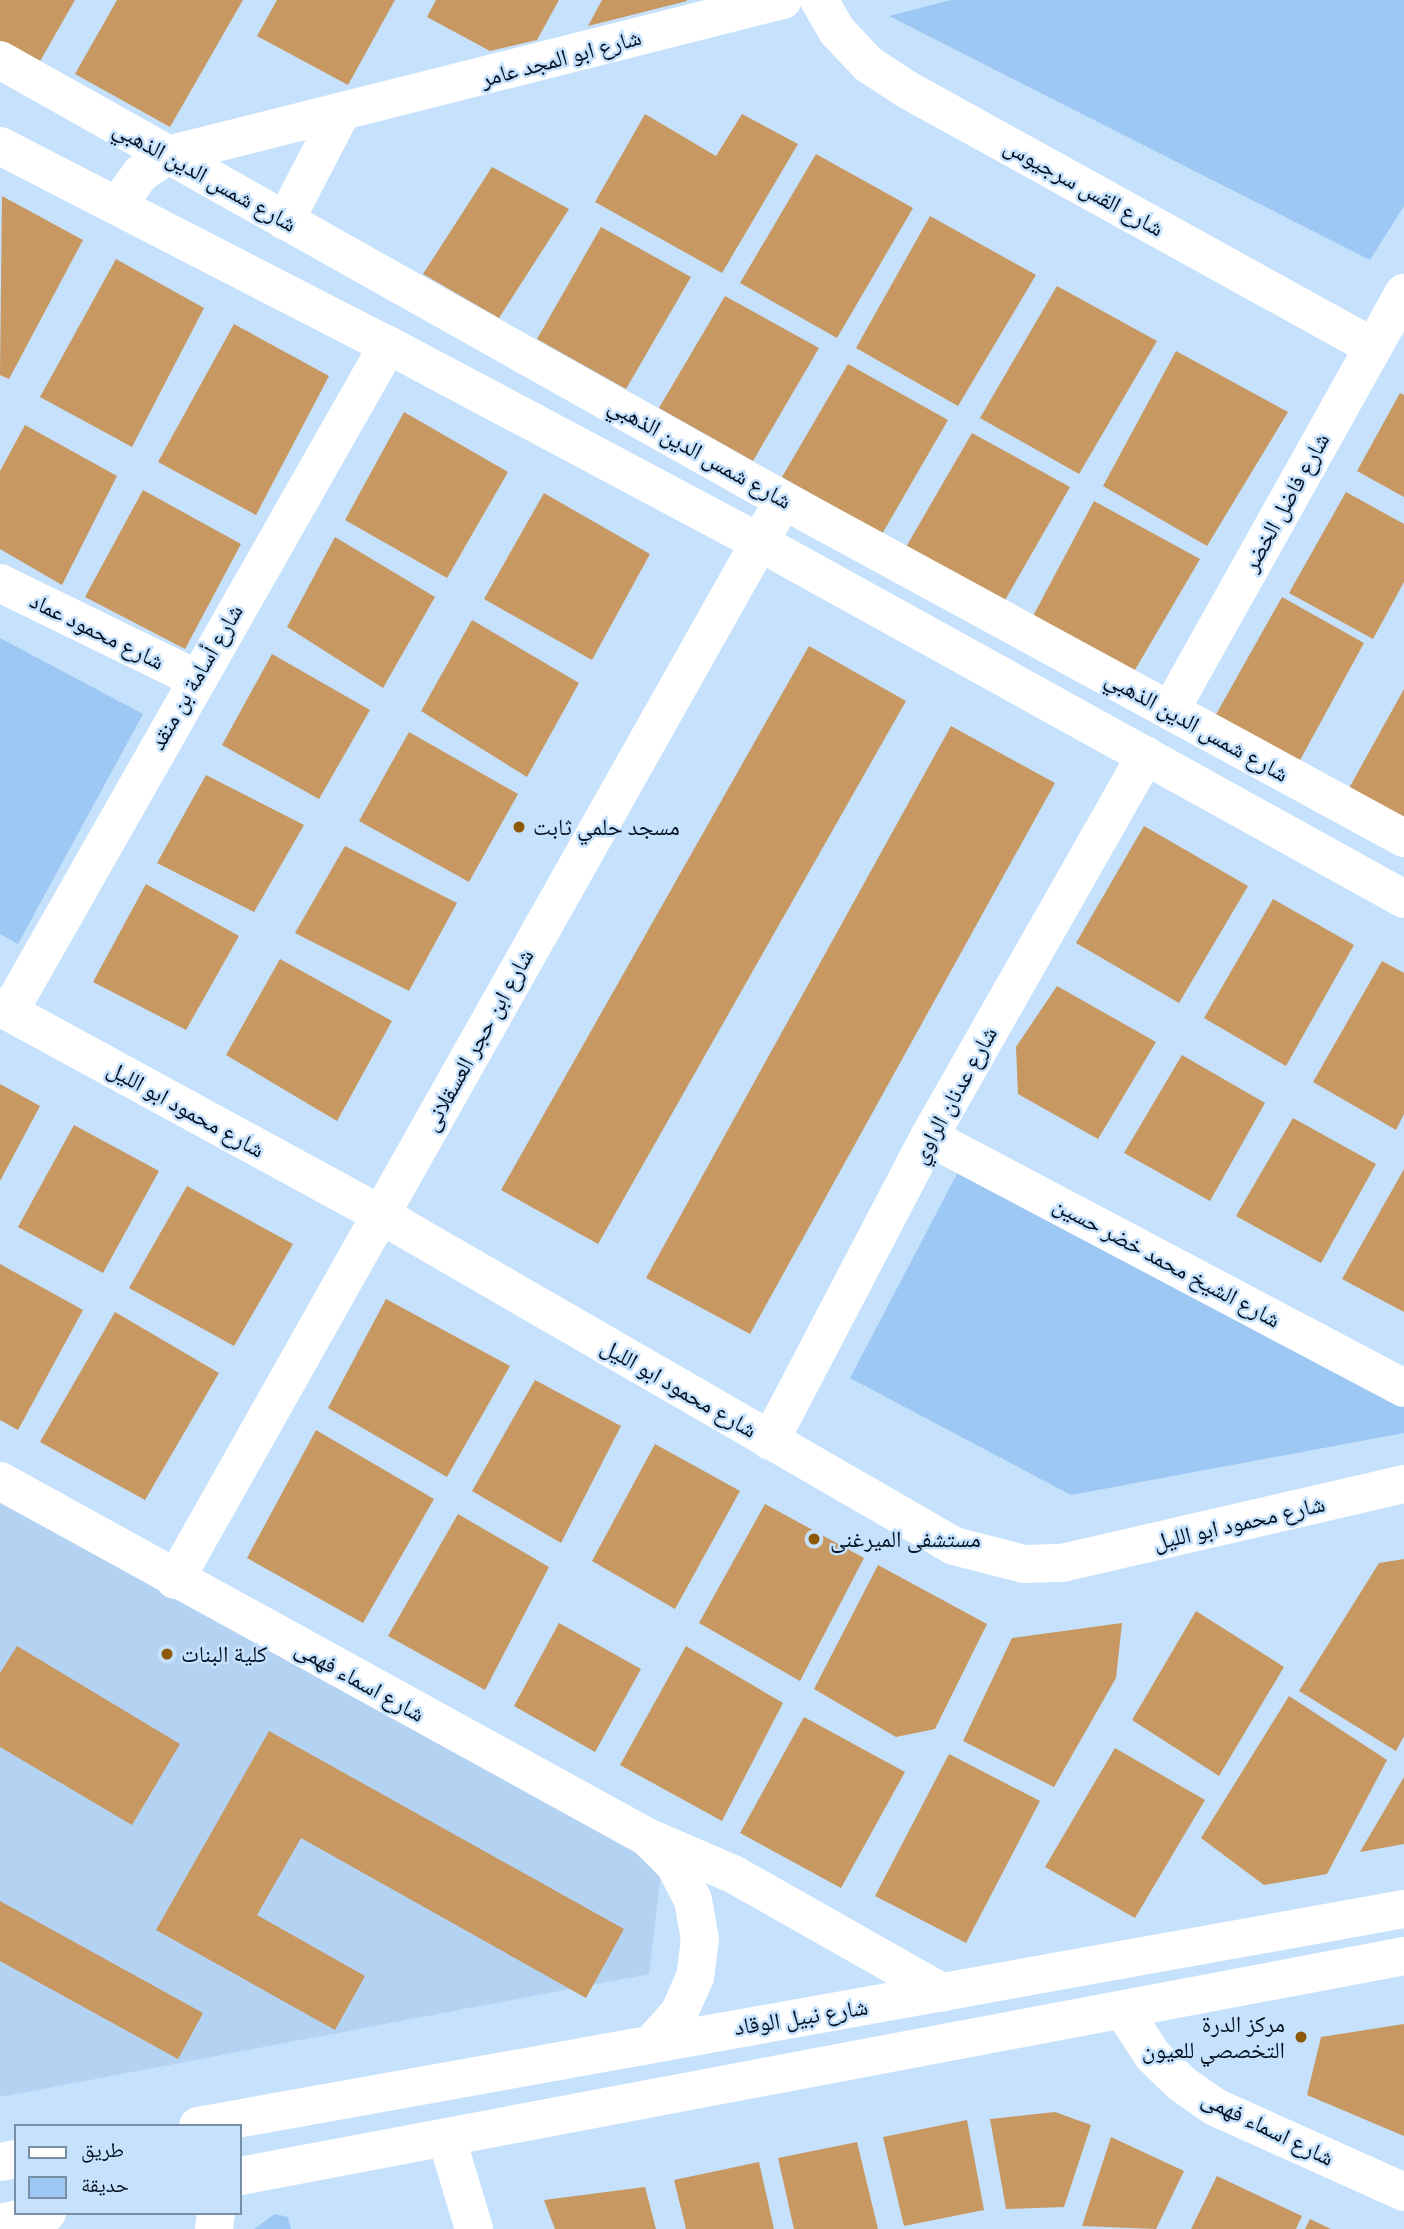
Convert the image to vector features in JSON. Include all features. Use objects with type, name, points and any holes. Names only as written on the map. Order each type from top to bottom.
[{"type":"street","name":"شارع ابو المجد عامر","points":[[168,155],[340,115],[783,0]]},
{"type":"street","name":"شارع القس سرجيوس","points":[[820,0],[837,31],[868,64],[906,89],[1373,347]]},
{"type":"street","name":"شارع شمس الدين الذهبي","points":[[0,60],[783,500],[1404,838]]},
{"type":"street","points":[[285,221],[340,115]]},
{"type":"street","points":[[0,146],[388,345],[759,542],[1404,899]]},
{"type":"street","points":[[117,206],[140,174],[168,155]]},
{"type":"street","name":"شارع فاضل الخضر","points":[[1170,711],[1404,293]]},
{"type":"street","name":"شارع أسامة بن منقد","points":[[4,1010],[388,345]]},
{"type":"street","name":"شارع ابن حجر العسقلانى","points":[[175,1580],[783,500]]},
{"type":"street","name":"شارع محمود عماد","points":[[0,583],[195,678]]},
{"type":"street","name":"شارع عدنان الراوي","points":[[770,1441],[929,1137],[1146,755]]},
{"type":"street","name":"شارع محمود ابو الليل","points":[[4,1010],[379,1214],[954,1546],[1024,1564],[1062,1563],[1404,1484]]},
{"type":"street","name":"شارع الشيخ محمد خضر حسين","points":[[929,1137],[1404,1388]]},
{"type":"street","name":"شارع اسماء فهمى","points":[[0,1481],[175,1580],[647,1837],[733,1874],[943,1993]]},
{"type":"street","name":"شارع اسماء فهمى","points":[[647,1837],[675,1865],[693,1899],[700,1938],[695,1977],[679,2013],[653,2042]]},
{"type":"street","name":"شارع نبيل الوقاد","points":[[209,2124],[1404,1909]]},
{"type":"street","points":[[242,2176],[1404,1956]]},
{"type":"street","name":"شارع اسماء فهمى","points":[[1124,2010],[1153,2056],[1182,2084],[1215,2107],[1404,2192]]},
{"type":"street","points":[[447,2139],[474,2229]]},
{"type":"street","points":[[0,2223],[38,2215]]},
{"type":"shaded area","name":"كلية البنات","points":[[0,1477],[666,1832],[649,1974],[0,2097]]},
{"type":"green space","points":[[951,0],[1404,0],[1404,206],[1370,260],[889,16]]},
{"type":"green space","points":[[0,638],[143,714],[18,944],[0,934]]},
{"type":"green space","points":[[959,1170],[1404,1402],[1404,1433],[1071,1495],[850,1378]]},
{"type":"green space","points":[[275,2214],[288,2217],[291,2229],[254,2229]]},
{"type":"building","points":[[0,0],[75,0],[39,63],[0,42]]},
{"type":"building","points":[[117,0],[243,0],[170,127],[75,74]]},
{"type":"building","points":[[277,0],[395,0],[348,85],[257,36]]},
{"type":"building","points":[[436,0],[559,0],[537,40],[490,51],[427,17]]},
{"type":"building","points":[[602,0],[687,0],[687,1],[588,26]]},
{"type":"building","points":[[645,114],[716,156],[742,114],[798,144],[722,273],[595,202]]},
{"type":"building","points":[[816,154],[913,208],[837,338],[740,283]]},
{"type":"building","points":[[492,167],[569,209],[499,318],[423,274]]},
{"type":"building","points":[[2,196],[83,240],[9,379],[0,375]]},
{"type":"building","points":[[930,216],[1036,275],[958,406],[856,348]]},
{"type":"building","points":[[601,227],[691,277],[626,389],[537,339]]},
{"type":"building","points":[[116,259],[204,308],[132,447],[40,397]]},
{"type":"building","points":[[1057,286],[1157,341],[1079,474],[980,418]]},
{"type":"building","points":[[725,296],[819,348],[753,461],[659,408]]},
{"type":"building","points":[[234,324],[329,376],[256,515],[158,462]]},
{"type":"building","points":[[1176,351],[1288,412],[1207,546],[1103,486]]},
{"type":"building","points":[[848,364],[948,420],[882,534],[782,477]]},
{"type":"building","points":[[1400,393],[1404,395],[1404,497],[1357,471]]},
{"type":"building","points":[[404,412],[508,472],[447,578],[345,520]]},
{"type":"building","points":[[25,425],[117,476],[62,585],[0,549],[0,471]]},
{"type":"building","points":[[972,433],[1070,487],[1004,602],[906,547]]},
{"type":"building","points":[[143,490],[241,544],[185,649],[85,597]]},
{"type":"building","points":[[1346,492],[1404,524],[1404,582],[1373,639],[1289,593]]},
{"type":"building","points":[[544,493],[650,554],[592,660],[484,599]]},
{"type":"building","points":[[1094,501],[1200,559],[1132,675],[1032,618]]},
{"type":"building","points":[[335,537],[435,597],[383,688],[287,627]]},
{"type":"building","points":[[1282,597],[1364,643],[1299,762],[1214,718]]},
{"type":"building","points":[[472,620],[579,683],[527,777],[421,711]]},
{"type":"building","points":[[809,646],[906,701],[598,1244],[501,1190]]},
{"type":"building","points":[[272,654],[370,710],[319,799],[222,745]]},
{"type":"building","points":[[1404,689],[1404,821],[1348,790]]},
{"type":"building","points":[[951,726],[1055,783],[750,1334],[646,1278]]},
{"type":"building","points":[[409,732],[518,794],[469,882],[359,821]]},
{"type":"building","points":[[206,775],[304,825],[254,912],[157,863]]},
{"type":"building","points":[[1144,826],[1248,886],[1179,1003],[1076,943]]},
{"type":"building","points":[[345,846],[457,903],[409,991],[295,933]]},
{"type":"building","points":[[146,884],[239,936],[186,1030],[93,982]]},
{"type":"building","points":[[1273,899],[1354,945],[1286,1066],[1204,1018]]},
{"type":"building","points":[[280,959],[392,1021],[337,1121],[226,1055]]},
{"type":"building","points":[[1382,961],[1404,973],[1404,1114],[1396,1130],[1313,1082]]},
{"type":"building","points":[[1057,986],[1156,1042],[1098,1139],[1018,1094],[1016,1047]]},
{"type":"building","points":[[1182,1055],[1265,1103],[1210,1201],[1124,1153]]},
{"type":"building","points":[[0,1084],[40,1106],[0,1181]]},
{"type":"building","points":[[1293,1118],[1376,1164],[1321,1263],[1236,1216]]},
{"type":"building","points":[[74,1125],[159,1171],[103,1273],[18,1227]]},
{"type":"building","points":[[1404,1169],[1404,1312],[1342,1279]]},
{"type":"building","points":[[187,1186],[293,1244],[234,1346],[129,1288]]},
{"type":"building","points":[[0,1264],[83,1310],[18,1430],[0,1420]]},
{"type":"building","points":[[386,1299],[510,1366],[447,1477],[328,1408]]},
{"type":"building","points":[[115,1312],[219,1373],[145,1500],[40,1442]]},
{"type":"building","points":[[535,1380],[621,1426],[561,1543],[472,1491]]},
{"type":"building","points":[[316,1430],[434,1499],[363,1623],[247,1558]]},
{"type":"building","points":[[655,1444],[740,1491],[675,1609],[592,1561]]},
{"type":"building","points":[[765,1504],[864,1558],[800,1681],[699,1623]]},
{"type":"building","points":[[458,1514],[549,1567],[485,1690],[388,1636]]},
{"type":"building","points":[[1404,1559],[1404,1736],[1396,1751],[1299,1691],[1379,1563]]},
{"type":"building","points":[[878,1565],[987,1624],[935,1729],[896,1737],[814,1689]]},
{"type":"building","points":[[1196,1611],[1284,1667],[1219,1776],[1132,1720]]},
{"type":"building","points":[[559,1623],[641,1669],[595,1752],[514,1706]]},
{"type":"building","points":[[1122,1623],[1116,1678],[1054,1787],[963,1741],[1012,1638]]},
{"type":"building","points":[[17,1646],[180,1744],[132,1825],[0,1747],[0,1673]]},
{"type":"building","points":[[686,1646],[783,1703],[722,1821],[620,1765]]},
{"type":"building","points":[[1289,1696],[1387,1760],[1327,1874],[1264,1885],[1201,1838]]},
{"type":"building","points":[[804,1717],[905,1772],[841,1888],[740,1833]]},
{"type":"building","points":[[269,1731],[624,1929],[586,1998],[301,1838],[257,1915],[365,1976],[335,2030],[156,1930]]},
{"type":"building","points":[[1115,1748],[1205,1800],[1135,1918],[1045,1867]]},
{"type":"building","points":[[949,1754],[1040,1801],[966,1943],[875,1896]]},
{"type":"building","points":[[1404,1777],[1404,1844],[1360,1852]]},
{"type":"building","points":[[0,1901],[203,2013],[178,2059],[0,1961]]},
{"type":"building","points":[[1404,2024],[1404,2136],[1307,2095],[1321,2037]]},
{"type":"building","points":[[1055,2112],[1091,2125],[1064,2207],[1006,2209],[990,2119]]},
{"type":"building","points":[[967,2120],[984,2210],[904,2226],[883,2137]]},
{"type":"building","points":[[1111,2137],[1184,2171],[1156,2229],[1082,2226]]},
{"type":"building","points":[[857,2142],[878,2229],[794,2229],[778,2158]]},
{"type":"building","points":[[759,2162],[774,2229],[686,2229],[674,2180]]},
{"type":"building","points":[[1217,2176],[1302,2216],[1296,2229],[1191,2229]]},
{"type":"building","points":[[645,2187],[656,2229],[555,2229],[544,2200]]},
{"type":"building","points":[[1310,2219],[1331,2229],[1305,2229]]},
{"type":"place","name":"مسجد حلمي ثابت","points":[[519,827]]},
{"type":"place","name":"مستشفى الميرغنى","points":[[814,1539]]},
{"type":"place","name":"كلية البنات","points":[[167,1654]]},
{"type":"place","name":"مركز الدرة التخصصي للعيون","points":[[1301,2037]]}]
